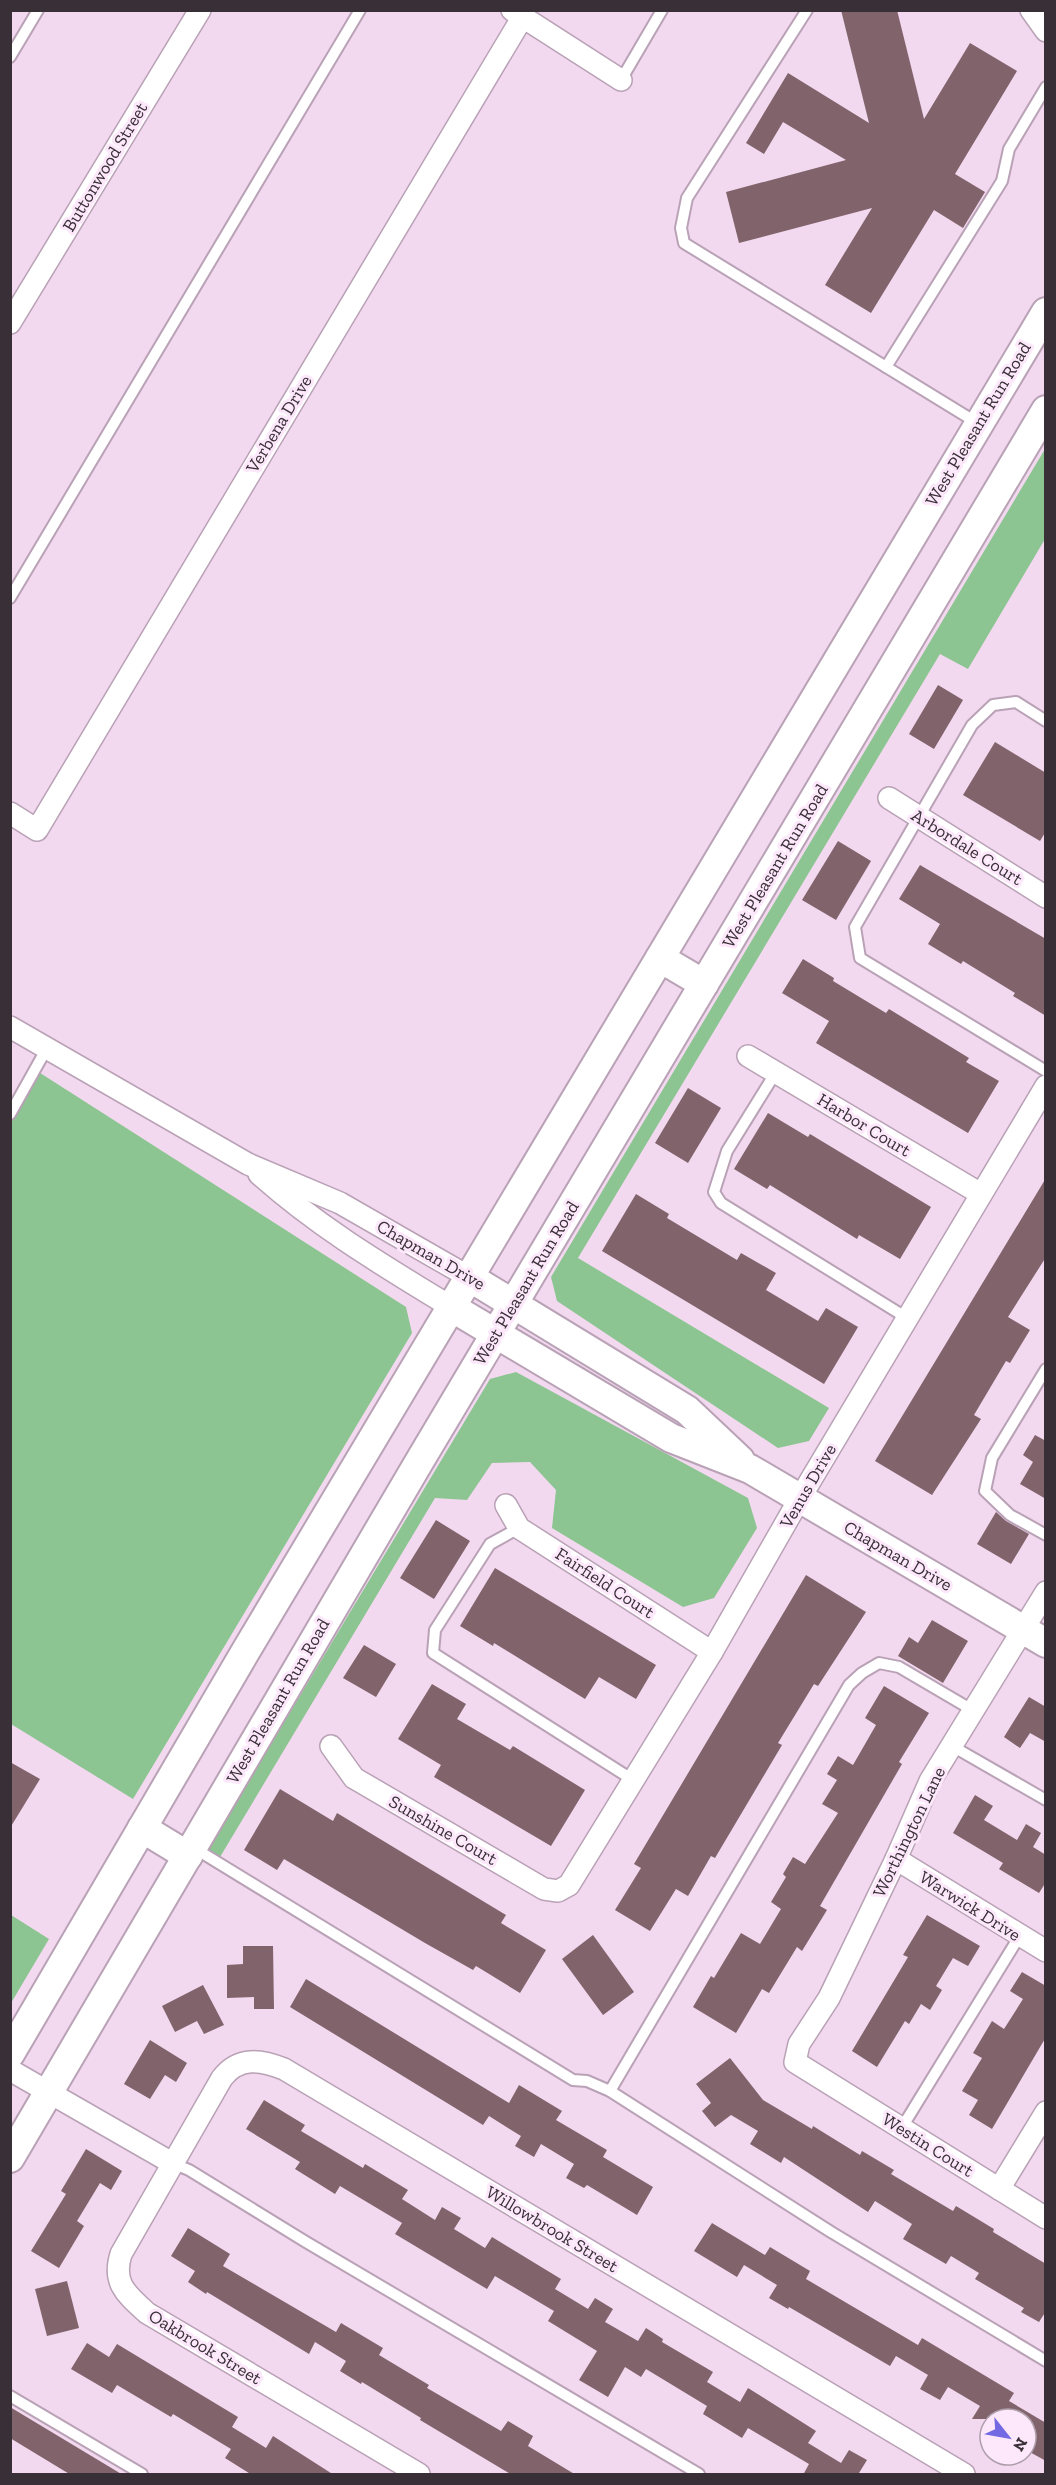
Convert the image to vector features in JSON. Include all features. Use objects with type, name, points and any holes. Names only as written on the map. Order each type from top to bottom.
[{"type":"main road","name":"West Pleasant Run Road","points":[[10,2054],[451,1307],[1046,312]]},
{"type":"main road","name":"West Pleasant Run Road","points":[[10,2158],[50,2094],[495,1334],[1046,410]]},
{"type":"main road","points":[[660,958],[704,984]]},
{"type":"main road","name":"Chapman Drive","points":[[469,1277],[687,1410],[750,1469]]},
{"type":"main road","name":"Chapman Drive","points":[[451,1307],[671,1438],[750,1469],[1035,1636]]},
{"type":"main road","points":[[142,1828],[190,1852]]},
{"type":"street","name":"Buttonwood Street","points":[[10,323],[200,10]]},
{"type":"street","points":[[1031,10],[1046,31]]},
{"type":"street","points":[[517,14],[621,80]]},
{"type":"street","name":"Verbena Drive","points":[[10,813],[37,830],[517,14]]},
{"type":"street","name":"Arbordale Court","points":[[889,798],[1046,897]]},
{"type":"street","name":"Chapman Drive","points":[[10,1027],[248,1164],[340,1203],[469,1277]]},
{"type":"street","name":"Harbor Court","points":[[748,1056],[981,1194]]},
{"type":"street","name":"Venus Drive","points":[[569,1885],[712,1652],[800,1498],[1046,1086]]},
{"type":"street","name":"Chapman Drive","points":[[248,1164],[295,1206],[348,1243],[451,1307]]},
{"type":"street","name":"Fairfield Court","points":[[506,1505],[519,1528],[712,1652]]},
{"type":"street","name":"Worthington Lane","points":[[810,2072],[795,2062],[799,2044],[829,1998],[896,1859],[930,1781],[974,1711],[1035,1636],[1046,1592]]},
{"type":"street","name":"Sunshine Court","points":[[330,1746],[354,1778],[364,1784],[544,1888],[558,1891],[569,1885]]},
{"type":"street","name":"Warwick Drive","points":[[896,1859],[1046,1952]]},
{"type":"street","name":"Willowbrook Street","points":[[172,2163],[229,2070],[238,2064],[253,2061],[269,2063],[284,2069],[964,2475]]},
{"type":"street","points":[[10,2070],[172,2163]]},
{"type":"street","name":"Westin Court","points":[[810,2072],[1046,2218]]},
{"type":"street","points":[[999,2189],[1046,2112]]},
{"type":"street","name":"Oakbrook Street","points":[[172,2163],[121,2253],[117,2278],[131,2299],[147,2313],[418,2475]]},
{"type":"lane","points":[[10,57],[38,10]]},
{"type":"lane","points":[[10,598],[360,10]]},
{"type":"lane","points":[[621,80],[662,10]]},
{"type":"lane","points":[[807,10],[687,198],[681,228],[684,243],[978,424]]},
{"type":"lane","points":[[886,367],[1002,181],[1009,149],[1046,87]]},
{"type":"lane","points":[[1046,721],[1016,702],[993,705],[972,725],[855,927],[860,958],[1046,1071]]},
{"type":"lane","points":[[10,1114],[47,1048]]},
{"type":"lane","points":[[776,1072],[727,1151],[714,1192],[721,1203],[907,1318]]},
{"type":"lane","points":[[1046,1369],[992,1458],[985,1491],[1010,1515],[1046,1535]]},
{"type":"lane","points":[[519,1528],[490,1544],[435,1630],[432,1653],[633,1780]]},
{"type":"lane","points":[[610,2091],[849,1685],[862,1673],[879,1663],[899,1667],[974,1711]]},
{"type":"lane","points":[[952,1746],[1046,1800]]},
{"type":"lane","points":[[190,1852],[573,2080],[587,2081],[610,2091],[831,2232],[1046,2361]]},
{"type":"lane","points":[[901,2129],[1019,1937]]},
{"type":"lane","points":[[172,2163],[189,2170],[699,2475]]},
{"type":"lane","points":[[10,2396],[142,2475]]},
{"type":"green space","points":[[1045,449],[1045,539],[968,669],[940,654],[578,1258],[829,1408],[809,1441],[778,1448],[557,1301],[551,1277]]},
{"type":"green space","points":[[37,1071],[406,1307],[412,1333],[133,1799],[11,1724],[10,1115]]},
{"type":"green space","points":[[516,1372],[748,1498],[757,1528],[714,1598],[683,1607],[552,1528],[556,1490],[530,1462],[492,1463],[467,1500],[435,1498],[220,1857],[208,1849],[490,1379]]},
{"type":"green space","points":[[11,1915],[49,1939],[11,2003]]},
{"type":"building","points":[[841,10],[897,10],[924,119],[970,43],[1017,71],[955,174],[985,192],[963,228],[934,210],[871,313],[825,285],[872,208],[739,243],[726,192],[846,160],[783,122],[764,154],[746,143],[788,73],[869,123]]},
{"type":"building","points":[[938,685],[963,700],[934,749],[909,734]]},
{"type":"building","points":[[995,742],[1046,773],[1046,831],[1040,841],[963,795]]},
{"type":"building","points":[[838,841],[871,861],[836,920],[802,900]]},
{"type":"building","points":[[920,865],[1046,939],[1046,1016],[1013,996],[1015,993],[963,961],[961,964],[928,944],[940,924],[899,899]]},
{"type":"building","points":[[803,959],[834,978],[833,981],[886,1013],[889,1009],[969,1058],[966,1062],[999,1081],[968,1133],[816,1043],[829,1021],[782,993]]},
{"type":"building","points":[[688,1088],[721,1108],[688,1163],[655,1143]]},
{"type":"building","points":[[768,1113],[808,1137],[810,1134],[931,1207],[900,1259],[859,1235],[857,1239],[770,1185],[767,1189],[734,1169]]},
{"type":"building","points":[[1046,1178],[1046,1257],[1008,1317],[1030,1330],[1010,1363],[1006,1361],[974,1415],[981,1419],[932,1495],[875,1461]]},
{"type":"building","points":[[636,1194],[669,1214],[667,1218],[737,1260],[741,1253],[776,1273],[766,1290],[818,1321],[826,1308],[858,1327],[824,1384],[602,1251]]},
{"type":"building","points":[[1035,1435],[1046,1441],[1046,1499],[1020,1484],[1033,1462],[1023,1455]]},
{"type":"building","points":[[996,1512],[1006,1521],[1029,1534],[1011,1564],[977,1544]]},
{"type":"building","points":[[436,1520],[470,1541],[434,1599],[400,1578]]},
{"type":"building","points":[[495,1568],[656,1665],[636,1699],[599,1677],[585,1699],[494,1643],[493,1646],[460,1626]]},
{"type":"building","points":[[806,1575],[866,1612],[818,1686],[814,1684],[778,1743],[782,1745],[715,1858],[711,1856],[688,1896],[676,1889],[650,1931],[615,1910],[641,1868],[634,1864]]},
{"type":"building","points":[[932,1620],[968,1641],[943,1683],[898,1656],[909,1637],[918,1643]]},
{"type":"building","points":[[364,1645],[396,1664],[376,1697],[343,1678]]},
{"type":"building","points":[[432,1684],[466,1704],[457,1719],[510,1750],[513,1746],[585,1790],[551,1846],[434,1777],[441,1765],[398,1739]]},
{"type":"building","points":[[884,1686],[929,1713],[899,1762],[902,1764],[820,1906],[827,1910],[802,1951],[797,1947],[769,1993],[762,1989],[736,2033],[693,2007],[711,1976],[714,1978],[741,1933],[760,1944],[781,1909],[771,1902],[786,1877],[783,1874],[793,1857],[805,1864],[838,1813],[822,1804],[837,1780],[827,1774],[838,1756],[853,1765],[876,1725],[865,1718]]},
{"type":"building","points":[[1029,1697],[1046,1707],[1046,1742],[1030,1733],[1020,1748],[1004,1737]]},
{"type":"building","points":[[10,1762],[40,1779],[10,1828]]},
{"type":"building","points":[[280,1789],[333,1821],[337,1813],[506,1915],[501,1923],[546,1950],[520,1993],[476,1966],[473,1970],[425,1943],[284,1859],[277,1870],[244,1850]]},
{"type":"building","points":[[975,1795],[993,1806],[984,1820],[1017,1840],[1026,1824],[1041,1833],[1033,1847],[1046,1855],[1046,1882],[1039,1893],[999,1869],[1003,1863],[953,1833]]},
{"type":"building","points":[[927,1915],[980,1946],[968,1966],[953,1958],[936,1986],[942,1990],[930,2010],[921,2004],[909,2024],[905,2021],[877,2067],[852,2051],[908,1957],[903,1955]]},
{"type":"building","points":[[593,1935],[634,1992],[603,2015],[562,1959]]},
{"type":"building","points":[[243,1946],[273,1946],[274,2009],[254,2009],[254,1997],[227,1998],[227,1965],[243,1964]]},
{"type":"building","points":[[1022,1972],[1046,1986],[1046,2037],[992,2129],[969,2115],[978,2100],[962,2091],[982,2058],[973,2053],[992,2021],[1004,2029],[1023,1999],[1010,1991]]},
{"type":"building","points":[[306,1979],[509,2103],[519,2085],[562,2111],[556,2120],[607,2150],[603,2157],[653,2187],[637,2215],[587,2185],[584,2188],[566,2178],[574,2164],[541,2144],[534,2157],[515,2146],[521,2136],[489,2116],[483,2125],[290,2007]]},
{"type":"building","points":[[203,1985],[224,2025],[204,2034],[197,2021],[175,2032],[162,2006]]},
{"type":"building","points":[[150,2040],[187,2063],[176,2082],[165,2075],[150,2099],[124,2084]]},
{"type":"building","points":[[730,2058],[763,2100],[812,2129],[813,2126],[860,2155],[862,2151],[894,2170],[891,2174],[953,2211],[956,2206],[994,2229],[993,2232],[1046,2264],[1046,2311],[1039,2322],[1021,2312],[1024,2308],[975,2279],[979,2273],[951,2256],[946,2264],[903,2239],[912,2224],[875,2201],[868,2212],[784,2157],[781,2163],[750,2144],[758,2131],[731,2115],[715,2127],[702,2111],[711,2103],[696,2084]]},
{"type":"building","points":[[264,2100],[305,2125],[301,2131],[363,2168],[365,2164],[408,2190],[402,2199],[435,2220],[442,2207],[461,2218],[454,2229],[485,2248],[492,2237],[561,2279],[555,2289],[588,2309],[595,2298],[613,2309],[605,2322],[638,2341],[646,2328],[663,2339],[662,2342],[713,2372],[707,2382],[740,2402],[748,2388],[816,2431],[808,2443],[841,2463],[849,2450],[867,2460],[859,2473],[861,2475],[803,2475],[809,2464],[748,2428],[742,2438],[703,2414],[707,2406],[646,2369],[641,2377],[625,2367],[608,2397],[579,2380],[597,2351],[548,2321],[554,2311],[495,2276],[487,2289],[395,2234],[402,2223],[340,2186],[335,2194],[295,2169],[300,2162],[246,2129]]},
{"type":"building","points":[[86,2149],[122,2171],[111,2190],[100,2183],[77,2221],[84,2226],[59,2268],[31,2251],[66,2194],[61,2191]]},
{"type":"building","points":[[712,2223],[765,2255],[770,2247],[810,2271],[806,2279],[918,2345],[922,2338],[1014,2393],[1009,2401],[1019,2407],[979,2407],[948,2387],[940,2400],[920,2389],[928,2375],[896,2356],[890,2366],[789,2307],[788,2309],[769,2298],[777,2285],[744,2265],[737,2277],[694,2251]]},
{"type":"building","points":[[188,2228],[230,2254],[223,2266],[336,2332],[341,2323],[383,2348],[379,2355],[429,2385],[427,2388],[501,2431],[508,2421],[533,2436],[528,2446],[576,2475],[512,2475],[362,2382],[361,2384],[340,2371],[346,2361],[315,2342],[309,2354],[207,2292],[206,2294],[188,2282],[195,2271],[171,2256]]},
{"type":"building","points":[[67,2281],[79,2328],[47,2336],[35,2289]]},
{"type":"building","points":[[87,2343],[109,2357],[117,2344],[238,2417],[232,2427],[266,2448],[273,2436],[334,2475],[252,2475],[225,2458],[231,2449],[173,2414],[171,2417],[117,2385],[112,2393],[71,2369]]},
{"type":"building","points":[[10,2407],[123,2475],[71,2475],[10,2438]]},
{"type":"building","points":[[978,2409],[978,2419],[972,2419]]},
{"type":"building","points":[[1038,2418],[1046,2423],[1046,2461],[1038,2457]]}]
